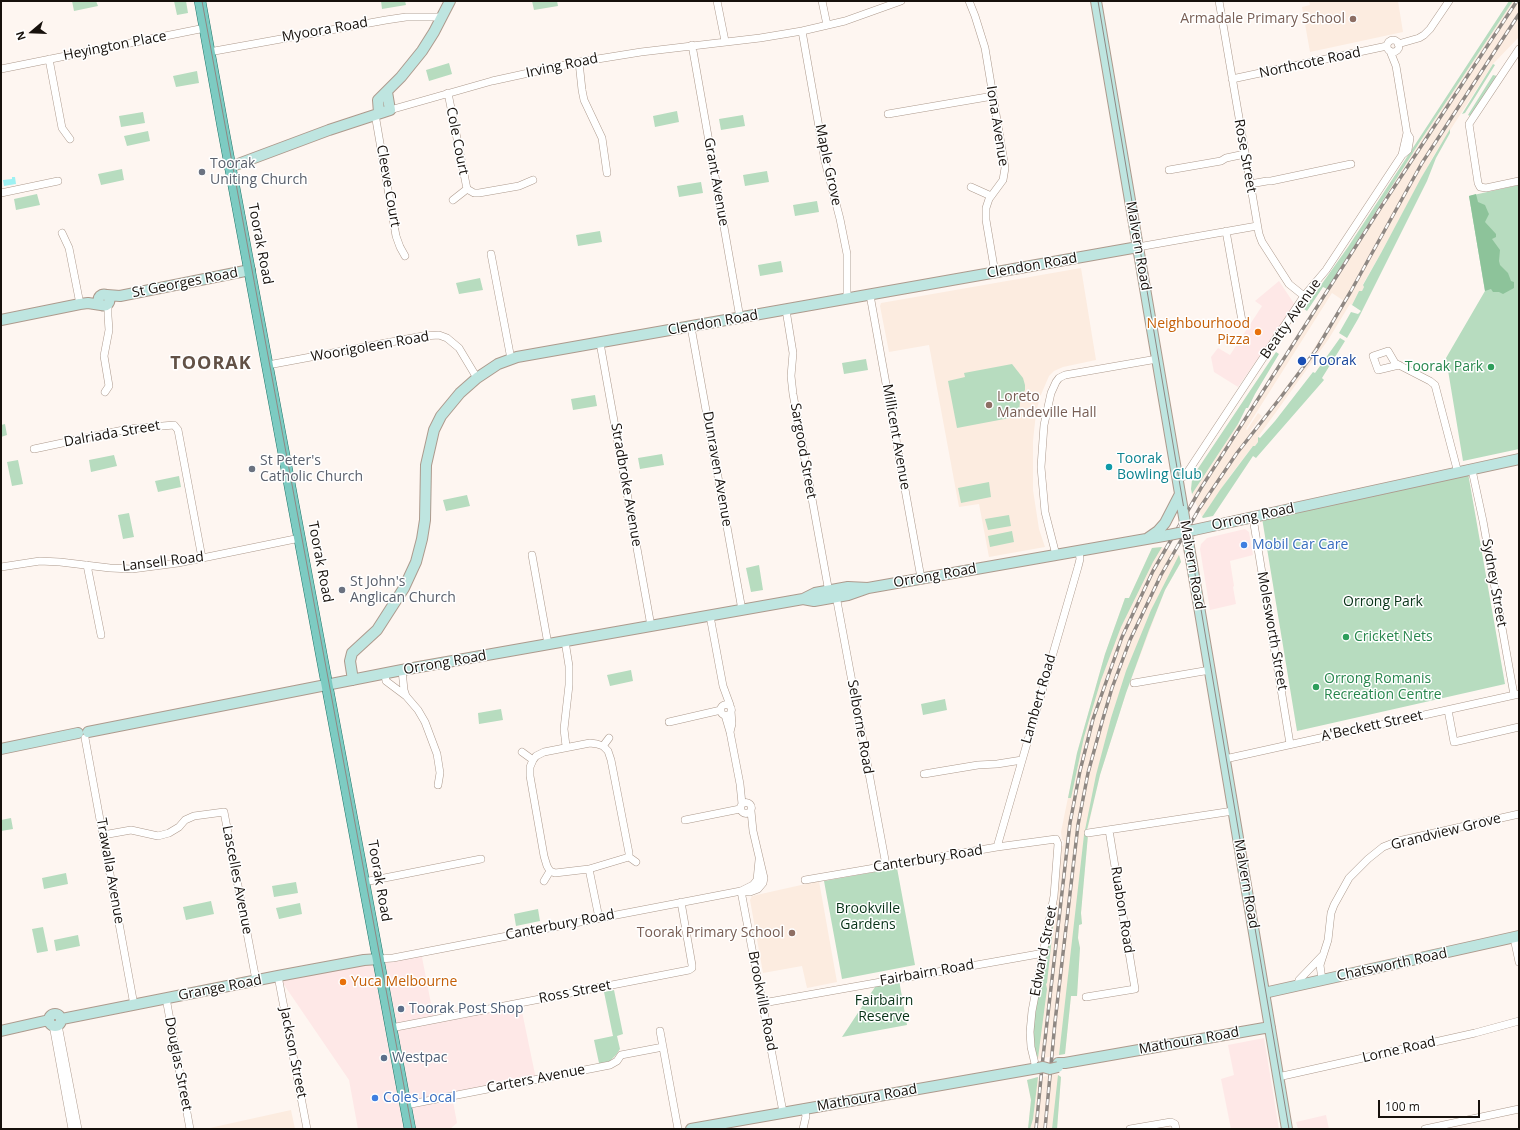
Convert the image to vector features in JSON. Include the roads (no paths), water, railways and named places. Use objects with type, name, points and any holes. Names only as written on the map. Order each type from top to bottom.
[{"type":"main road","name":"Toorak Road","points":[[200,1],[410,1129]]},
{"type":"street","points":[[377,114],[378,100],[401,77],[422,50],[450,1]]},
{"type":"street","points":[[717,1],[725,41]]},
{"type":"street","points":[[822,1],[827,25]]},
{"type":"street","name":"Irving Road","points":[[230,167],[308,137],[377,114],[448,93],[519,75],[580,62],[641,52],[802,31],[858,17],[901,1]]},
{"type":"street","name":"Iona Avenue","points":[[969,1],[976,16],[982,37],[1005,172],[1001,184],[991,196],[987,204],[986,216],[995,273]]},
{"type":"street","name":"Malvern Road","points":[[1096,1],[1177,479],[1189,534],[1233,811],[1287,1129]]},
{"type":"street","name":"Rose Street","points":[[1219,1],[1257,226],[1262,242],[1287,280],[1292,287],[1304,296]]},
{"type":"street","name":"Northcote Road","points":[[1232,79],[1393,48],[1424,35],[1430,29],[1449,1]]},
{"type":"street","name":"Myoora Road","points":[[209,52],[386,20],[406,17],[442,17]]},
{"type":"street","name":"Heyington Place","points":[[1,69],[205,28]]},
{"type":"street","name":"Maple Grove","points":[[802,31],[825,161],[845,243],[848,263],[847,299]]},
{"type":"street","name":"Grant Avenue","points":[[692,45],[740,318]]},
{"type":"street","name":"Beatty Avenue","points":[[1177,479],[1185,476],[1304,296],[1326,270],[1402,155],[1406,153],[1408,133],[1393,48]]},
{"type":"street","points":[[1519,49],[1469,124],[1478,183],[1480,187],[1486,188],[1519,181]]},
{"type":"street","points":[[50,59],[62,128],[70,139]]},
{"type":"street","points":[[580,62],[584,100],[602,138],[607,173]]},
{"type":"street","points":[[386,92],[386,98],[390,110]]},
{"type":"street","name":"Cole Court","points":[[448,93],[467,189],[474,193],[479,193],[519,186],[533,180]]},
{"type":"street","points":[[888,114],[993,96]]},
{"type":"street","name":"Cleeve Court","points":[[377,114],[396,236],[405,256]]},
{"type":"street","points":[[1169,170],[1221,161],[1226,158],[1245,154]]},
{"type":"street","points":[[1250,184],[1351,164]]},
{"type":"street","points":[[1,193],[58,182]]},
{"type":"street","points":[[971,187],[991,196]]},
{"type":"street","name":"Cole Court","points":[[453,200],[467,189]]},
{"type":"street","name":"Clendon Road","points":[[356,679],[350,658],[352,653],[369,639],[377,630],[396,602],[411,574],[423,532],[426,514],[426,465],[434,430],[441,416],[451,404],[477,378],[498,364],[511,359],[1257,226]]},
{"type":"street","points":[[1226,231],[1242,321]]},
{"type":"street","points":[[62,233],[69,248],[84,303]]},
{"type":"street","points":[[491,254],[511,359]]},
{"type":"street","name":"St Georges Road","points":[[1,320],[84,303],[104,302],[120,296],[250,270]]},
{"type":"street","name":"Millicent Avenue","points":[[870,295],[921,578]]},
{"type":"street","points":[[104,302],[108,316],[109,330],[104,356],[109,386],[106,392]]},
{"type":"street","name":"Sargood Street","points":[[786,310],[793,353],[791,376],[792,390],[828,587],[832,594]]},
{"type":"street","name":"Dunraven Avenue","points":[[691,327],[742,610]]},
{"type":"street","name":"Woorigoleen Road","points":[[268,365],[422,336],[440,335],[447,338],[459,348],[477,378]]},
{"type":"street","name":"Stradbroke Avenue","points":[[600,343],[651,626]]},
{"type":"street","points":[[1056,555],[1046,512],[1041,467],[1044,424],[1051,393],[1056,382],[1059,378],[1065,375],[1157,359]]},
{"type":"street","points":[[1392,363],[1430,381],[1436,387],[1458,473]]},
{"type":"street","name":"Dalriada Street","points":[[34,449],[136,428],[174,425],[178,430],[202,558]]},
{"type":"street","name":"Orrong Road","points":[[1,749],[84,735],[402,670],[803,599],[815,593],[832,594],[848,587],[868,588],[1169,535],[1189,534],[1253,518],[1519,460]]},
{"type":"street","name":"Sydney Street","points":[[1472,470],[1517,695]]},
{"type":"street","points":[[1147,539],[1158,531],[1165,523],[1180,494]]},
{"type":"street","name":"Molesworth Street","points":[[1253,518],[1290,744]]},
{"type":"street","name":"Lansell Road","points":[[1,567],[40,562],[132,569],[202,558],[300,538]]},
{"type":"street","name":"Lambert Road","points":[[997,847],[1078,568],[1080,560],[1079,551]]},
{"type":"street","points":[[532,555],[548,644]]},
{"type":"street","points":[[87,565],[101,635]]},
{"type":"street","name":"Selborne Road","points":[[832,594],[839,610],[886,866]]},
{"type":"street","points":[[710,616],[740,784],[742,809],[753,831]]},
{"type":"street","points":[[565,641],[569,666],[569,684],[564,729],[566,746]]},
{"type":"street","points":[[402,670],[406,696]]},
{"type":"street","points":[[1134,683],[1210,670]]},
{"type":"street","points":[[385,674],[386,681],[406,696],[418,710],[434,742],[440,773],[438,785]]},
{"type":"street","name":"A'Beckett Street","points":[[1225,759],[1517,695]]},
{"type":"street","points":[[669,722],[726,709]]},
{"type":"street","points":[[1448,710],[1454,742],[1519,727]]},
{"type":"street","name":"Trawalla Avenue","points":[[84,735],[134,1005]]},
{"type":"street","points":[[603,746],[609,738]]},
{"type":"street","points":[[590,743],[603,746],[608,751],[629,857],[589,869],[555,873],[550,871],[544,856],[530,776],[530,767],[536,756],[544,752],[566,746],[590,743]]},
{"type":"street","points":[[522,752],[533,760]]},
{"type":"street","points":[[924,774],[978,765],[1022,760]]},
{"type":"street","points":[[740,784],[751,808],[753,831],[759,860],[757,880],[753,885],[741,891]]},
{"type":"street","points":[[685,820],[742,809],[747,802],[751,808]]},
{"type":"street","points":[[742,809],[748,813],[751,808]]},
{"type":"street","points":[[1088,833],[1233,811]]},
{"type":"street","name":"Lascelles Avenue","points":[[103,836],[131,830],[158,836],[169,833],[179,827],[185,820],[194,816],[224,812],[256,980]]},
{"type":"street","name":"Grandview Grove","points":[[1322,980],[1320,969],[1322,956],[1328,940],[1331,913],[1340,892],[1349,878],[1376,852],[1398,841],[1519,814]]},
{"type":"street","name":"Ruabon Road","points":[[1086,997],[1135,989],[1109,830]]},
{"type":"street","name":"Canterbury Road","points":[[805,880],[1051,839]]},
{"type":"street","name":"Edward Street","points":[[1039,1068],[1031,1047],[1030,1032],[1032,1011],[1055,888],[1058,842],[1056,839],[1051,839]]},
{"type":"street","points":[[629,857],[636,862]]},
{"type":"street","points":[[364,882],[481,859]]},
{"type":"street","points":[[589,869],[599,918]]},
{"type":"street","points":[[544,881],[550,871]]},
{"type":"street","name":"Canterbury Road","points":[[379,959],[393,958],[741,891]]},
{"type":"street","name":"Brookville Road","points":[[741,891],[783,1112]]},
{"type":"street","name":"Ross Street","points":[[391,1028],[689,970],[692,967],[681,902]]},
{"type":"street","points":[[1516,937],[1519,962]]},
{"type":"street","name":"Chatsworth Road","points":[[1264,992],[1516,937]]},
{"type":"street","name":"Fairbairn Road","points":[[762,1003],[1044,953]]},
{"type":"street","name":"Grandview Grove","points":[[1298,985],[1299,980],[1322,956]]},
{"type":"street","name":"Grange Road","points":[[1,1030],[55,1022],[256,980],[364,960],[379,959]]},
{"type":"street","name":"Jackson Street","points":[[278,976],[307,1129]]},
{"type":"street","name":"Douglas Street","points":[[166,998],[190,1129]]},
{"type":"street","name":"Lorne Road","points":[[1278,1077],[1475,1033],[1519,1021]]},
{"type":"street","points":[[55,1022],[72,1129]]},
{"type":"street","points":[[55,1022],[78,1129]]},
{"type":"street","name":"Mathoura Road","points":[[691,1129],[1039,1068],[1050,1063],[1059,1065],[1270,1027]]},
{"type":"street","points":[[660,1031],[678,1129]]},
{"type":"street","name":"Carters Avenue","points":[[406,1104],[610,1065],[622,1055],[663,1047]]},
{"type":"street","points":[[803,1129],[806,1116],[804,1108]]},
{"type":"street","points":[[1425,1129],[1519,1108]]},
{"type":"street","points":[[1130,1129],[1175,1126]]},
{"type":"water","points":[[12,177],[15,177],[16,184],[4,186],[3,180],[12,179]]},
{"type":"tram line","points":[[202,1],[412,1129]]},
{"type":"tram line","points":[[1098,1],[1289,1129]]},
{"type":"railway","points":[[1036,1129],[1070,823],[1080,771],[1093,719],[1122,637],[1153,571],[1201,488],[1381,207],[1517,1]]},
{"type":"railway","points":[[1045,1129],[1055,1022],[1078,825],[1088,773],[1102,722],[1112,688],[1130,640],[1161,575],[1199,509],[1237,453],[1316,350],[1351,291],[1422,163],[1519,14]]},
{"type":"place","name":"Armadale Primary School","points":[[1353,19]]},
{"type":"place","name":"Toorak Uniting Church","points":[[202,172]]},
{"type":"place","name":"Neighbourhood Pizza","points":[[1258,332]]},
{"type":"place","name":"Toorak","points":[[1302,361]]},
{"type":"place","name":"Toorak Park","points":[[1491,367]]},
{"type":"place","name":"Loreto Mandeville Hall","points":[[989,405]]},
{"type":"place","name":"Toorak Bowling Club","points":[[1109,467]]},
{"type":"place","name":"St Peter's Catholic Church","points":[[252,469]]},
{"type":"place","name":"Mobil Car Care","points":[[1244,545]]},
{"type":"place","name":"St John's Anglican Church","points":[[342,590]]},
{"type":"place","name":"Cricket Nets","points":[[1346,637]]},
{"type":"place","name":"Orrong Romanis Recreation Centre","points":[[1316,687]]},
{"type":"place","name":"Toorak Primary School","points":[[792,933]]},
{"type":"place","name":"Yuca Melbourne","points":[[343,982]]},
{"type":"place","name":"Toorak Post Shop","points":[[401,1009]]},
{"type":"place","name":"Westpac","points":[[384,1058]]},
{"type":"place","name":"Coles Local","points":[[375,1098]]},
{"type":"district","name":"TOORAK","points":[[211,364]]},
{"type":"park label","name":"Orrong Park","points":[[1383,602]]},
{"type":"park label","name":"Brookville Gardens","points":[[868,918]]},
{"type":"park label","name":"Fairbairn Reserve","points":[[884,1010]]}]
